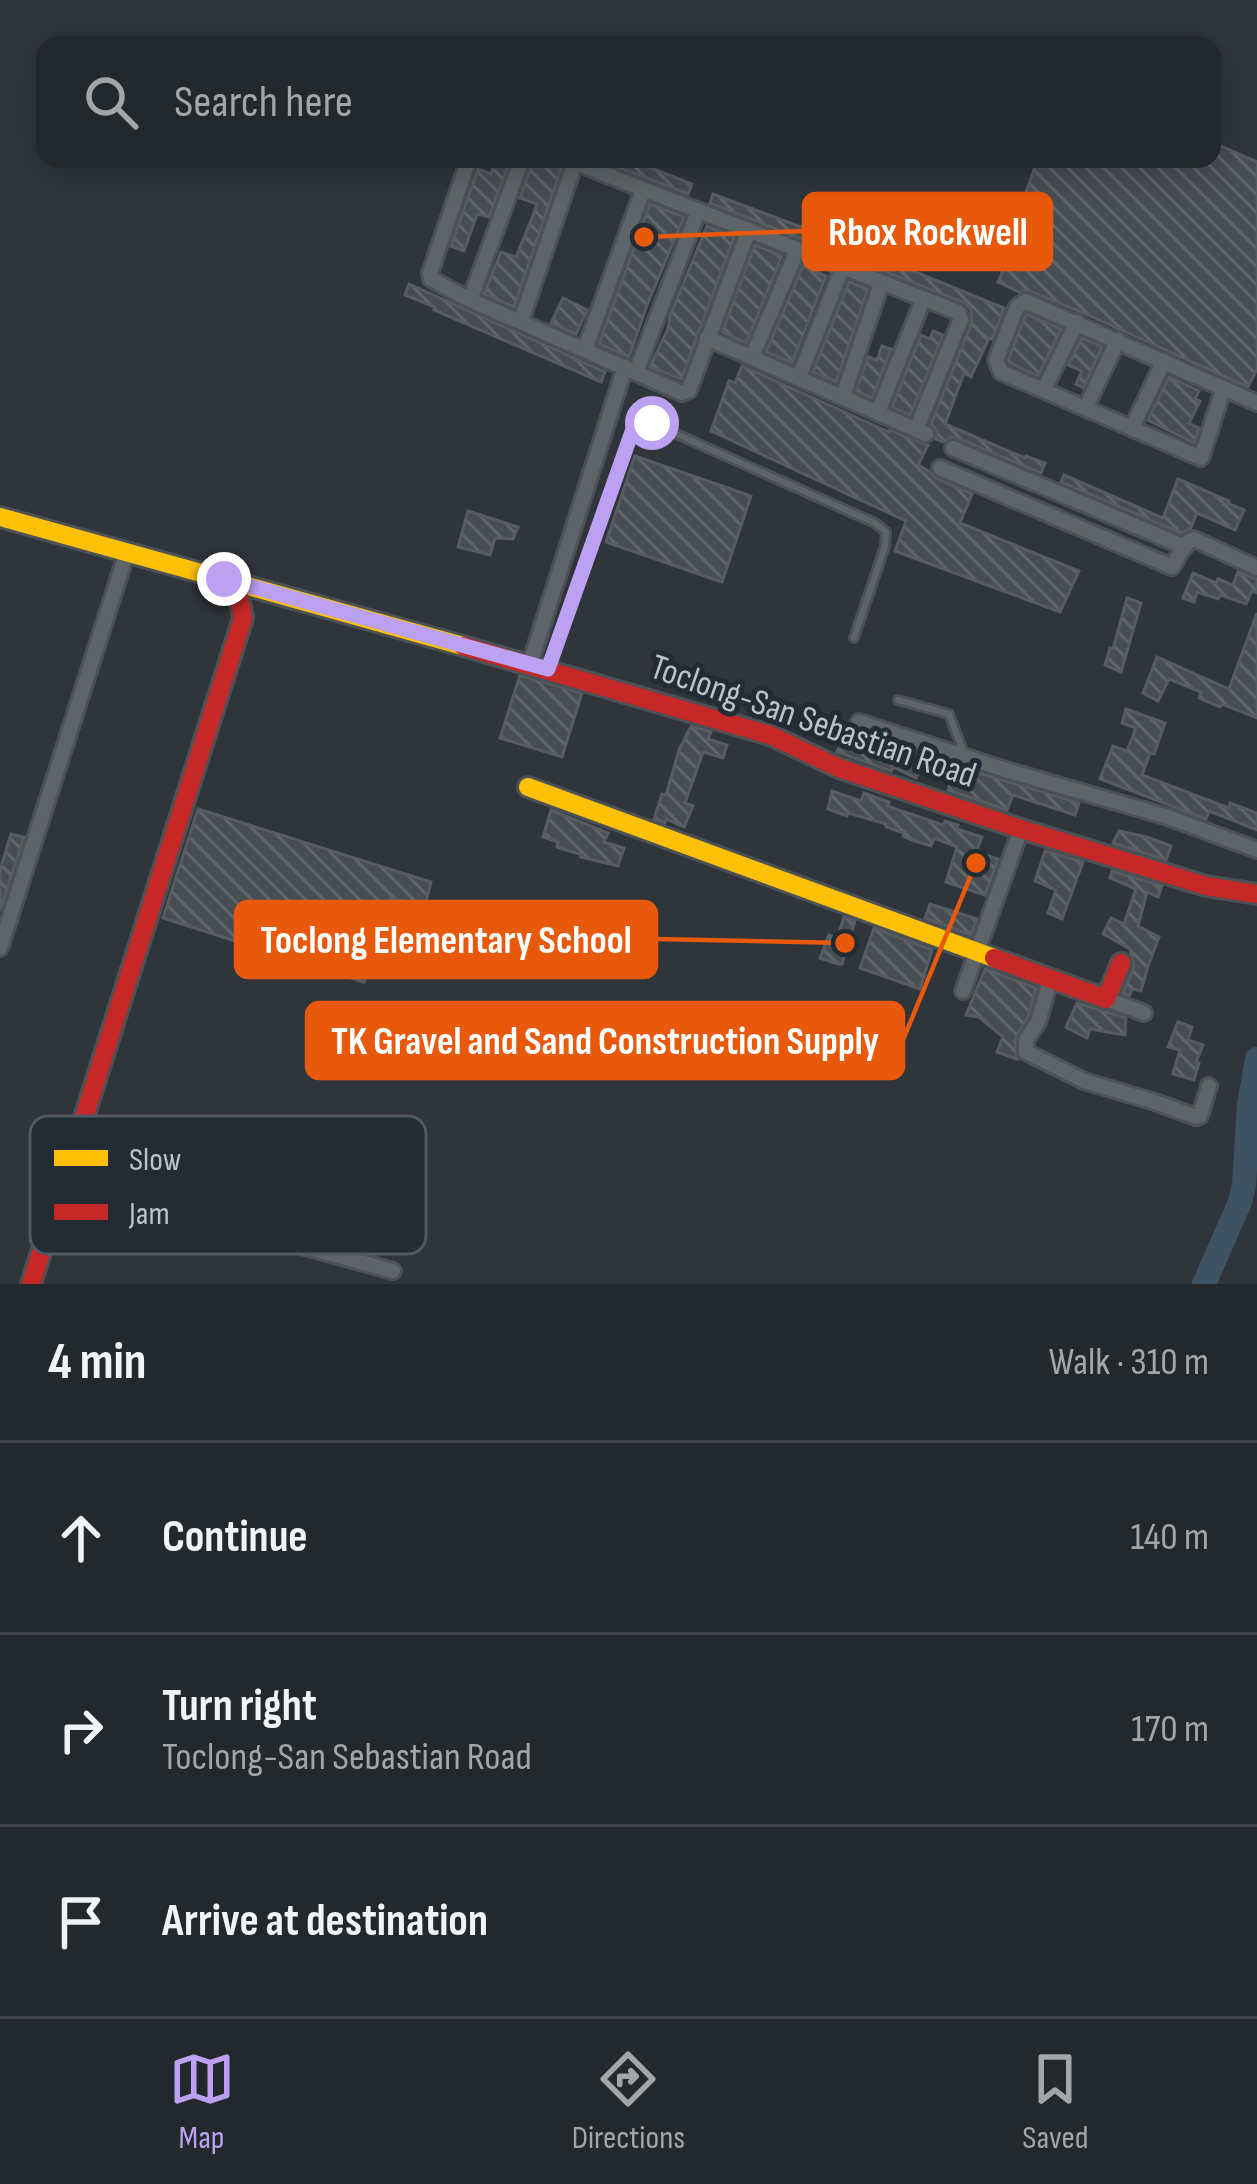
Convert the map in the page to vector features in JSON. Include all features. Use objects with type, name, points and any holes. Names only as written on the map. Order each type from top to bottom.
[{"type":"street","points":[[466,168],[430,273],[436,284],[682,393],[689,390],[748,232]]},
{"type":"street","points":[[470,300],[519,168]]},
{"type":"street","points":[[520,321],[568,168]]},
{"type":"street","points":[[589,168],[958,312],[961,320],[921,432],[707,338]]},
{"type":"street","points":[[585,349],[643,190]]},
{"type":"street","points":[[539,666],[630,369],[698,212]]},
{"type":"street","points":[[752,357],[797,251]]},
{"type":"street","points":[[799,377],[842,269]]},
{"type":"street","points":[[843,396],[880,284]]},
{"type":"street","points":[[878,412],[923,300]]},
{"type":"street","points":[[1223,390],[1201,458],[1000,372],[995,360],[1017,307],[1024,302],[1257,403]]},
{"type":"street","points":[[1044,389],[1077,322]]},
{"type":"street","points":[[1086,407],[1118,340]]},
{"type":"street","points":[[1132,428],[1164,361]]},
{"type":"street","points":[[953,448],[1184,547]]},
{"type":"street","points":[[940,468],[1167,566],[1176,564],[1194,539],[1257,568]]},
{"type":"street","name":"Toclong-San Sebastian Road","points":[[0,517],[770,735],[851,773],[1021,830],[1205,886],[1257,894]]},
{"type":"street","points":[[0,948],[127,552]]},
{"type":"street","points":[[85,1116],[243,618],[239,597],[224,579]]},
{"type":"street","points":[[859,722],[1168,817],[1257,850]]},
{"type":"street","points":[[528,787],[1144,1013]]},
{"type":"street","points":[[963,991],[1021,830]]},
{"type":"street","points":[[1106,999],[1121,963]]},
{"type":"street","points":[[1050,981],[1038,1022],[1027,1040],[1027,1052],[1084,1081],[1196,1118],[1209,1086]]},
{"type":"street","points":[[31,1284],[41,1254]]},
{"type":"street","points":[[331,1254],[393,1271]]},
{"type":"lane","points":[[539,666],[633,429],[640,422],[760,470],[886,532],[854,638]]},
{"type":"lane","points":[[898,700],[949,714],[966,756]]},
{"type":"building","points":[[1221,146],[1257,162],[1257,369],[1248,387],[1081,312],[1030,291],[1019,292],[998,282],[1006,264],[1001,262],[1035,168],[1221,168]]},
{"type":"building","points":[[493,168],[507,168],[489,217],[477,214],[464,251],[451,246],[478,169],[491,174]]},
{"type":"building","points":[[531,168],[561,169],[514,307],[484,294],[501,252],[516,257],[532,218],[537,204],[520,198]]},
{"type":"building","points":[[620,168],[652,168],[692,184],[688,194]]},
{"type":"building","points":[[713,194],[1004,308],[971,377],[964,373],[945,424],[1045,463],[1041,473],[957,438],[936,439],[931,424],[972,322],[965,303],[710,203]]},
{"type":"building","points":[[650,204],[684,217],[629,357],[599,344]]},
{"type":"building","points":[[707,226],[734,237],[681,379],[650,367]]},
{"type":"building","points":[[755,245],[782,256],[746,343],[722,332]]},
{"type":"building","points":[[803,266],[826,276],[792,363],[766,352]]},
{"type":"building","points":[[849,282],[868,289],[836,382],[813,372]]},
{"type":"building","points":[[409,284],[605,372],[601,382],[434,310],[405,295]]},
{"type":"building","points":[[563,298],[587,310],[576,334],[551,323]]},
{"type":"building","points":[[1026,314],[1061,329],[1038,376],[1008,360]]},
{"type":"building","points":[[933,331],[943,335],[910,415],[892,407],[921,335],[930,339]]},
{"type":"building","points":[[1082,338],[1102,347],[1083,388],[1076,384],[1082,371],[1068,365]]},
{"type":"building","points":[[882,346],[891,349],[872,398],[856,391],[868,357],[877,360]]},
{"type":"building","points":[[742,366],[928,445],[918,465],[972,494],[960,523],[1079,571],[1060,612],[895,551],[906,521],[711,431],[729,381],[735,383]]},
{"type":"building","points":[[1169,377],[1199,391],[1195,399],[1200,401],[1189,423],[1199,428],[1194,443],[1148,420]]},
{"type":"building","points":[[635,456],[751,496],[722,582],[606,542]]},
{"type":"building","points":[[1064,475],[1163,518],[1178,479],[1244,510],[1235,530],[1197,513],[1190,529],[1181,533],[1061,482]]},
{"type":"building","points":[[468,511],[518,527],[513,539],[495,538],[490,555],[458,547]]},
{"type":"building","points":[[1238,572],[1257,579],[1257,593],[1252,591],[1246,604],[1197,592],[1194,602],[1183,598],[1193,573],[1233,585]]},
{"type":"building","points":[[1127,598],[1141,603],[1121,672],[1105,665]]},
{"type":"building","points":[[1257,613],[1257,718],[1199,698],[1201,692],[1169,679],[1158,701],[1143,693],[1157,657],[1229,689]]},
{"type":"building","points":[[520,675],[582,693],[562,757],[500,738]]},
{"type":"building","points":[[1126,709],[1165,723],[1142,775],[1229,808],[1230,803],[1257,813],[1257,830],[1209,811],[1206,819],[1100,779],[1113,746],[1127,751],[1136,728],[1122,723]]},
{"type":"building","points":[[691,726],[711,732],[708,739],[727,745],[723,758],[703,752],[685,803],[693,806],[684,827],[654,819]]},
{"type":"building","points":[[847,732],[902,758],[906,749],[926,757],[916,778],[837,752]]},
{"type":"building","points":[[963,768],[1079,803],[1075,815],[1013,795],[1007,810],[948,790],[951,780],[958,783]]},
{"type":"building","points":[[832,791],[861,801],[864,793],[889,802],[887,806],[943,825],[945,821],[958,825],[957,829],[982,837],[976,852],[998,859],[985,895],[946,882],[957,847],[934,838],[931,846],[886,824],[828,809]]},
{"type":"building","points":[[198,809],[431,882],[425,906],[391,898],[364,982],[163,918]]},
{"type":"building","points":[[551,810],[608,833],[604,842],[624,848],[618,866],[581,857],[543,837]]},
{"type":"building","points":[[1119,831],[1171,846],[1166,860],[1113,843]]},
{"type":"building","points":[[11,834],[24,837],[0,911],[0,870]]},
{"type":"building","points":[[1045,851],[1083,862],[1062,919],[1048,913],[1056,890],[1035,881]]},
{"type":"building","points":[[1112,871],[1162,886],[1158,897],[1147,892],[1138,926],[1159,937],[1141,991],[1132,989],[1129,996],[1123,993],[1134,967],[1130,949],[1103,934],[1111,918],[1124,924],[1136,889],[1110,878]]},
{"type":"building","points":[[930,904],[977,919],[971,935],[925,918]]},
{"type":"building","points":[[844,917],[855,921],[842,964],[820,958],[829,935],[837,938]]},
{"type":"building","points":[[874,928],[932,950],[920,989],[860,968]]},
{"type":"building","points":[[985,969],[1036,988],[1028,1017],[1015,1039],[1017,1059],[997,1052],[1003,1037],[979,1017],[966,1015]]},
{"type":"building","points":[[1077,1003],[1126,1018],[1125,1035],[1090,1029],[1087,1038],[1066,1027]]},
{"type":"building","points":[[1178,1022],[1192,1027],[1188,1040],[1203,1045],[1194,1080],[1173,1074],[1180,1050],[1168,1047]]},
{"type":"waterway","points":[[1204,1284],[1240,1202],[1257,1059]]},
{"type":"traffic: slow","points":[[0,517],[463,646]]},
{"type":"traffic: slow","points":[[528,787],[994,958]]},
{"type":"traffic: jam","points":[[84,1116],[243,618],[239,597],[224,579]]},
{"type":"traffic: jam","points":[[463,646],[770,735],[839,768],[1021,829],[1206,886],[1257,894]]},
{"type":"traffic: jam","points":[[994,958],[1106,999],[1121,963]]},
{"type":"traffic: jam","points":[[31,1284],[41,1254]]},
{"type":"place","name":"Rbox Rockwell","points":[[644,237]]},
{"type":"place","name":"TK Gravel and Sand Construction Supply","points":[[976,863]]},
{"type":"place","name":"Toclong Elementary School","points":[[845,943]]},
{"type":"route","points":[[224,579],[548,669],[633,429],[640,422],[652,423]]}]
